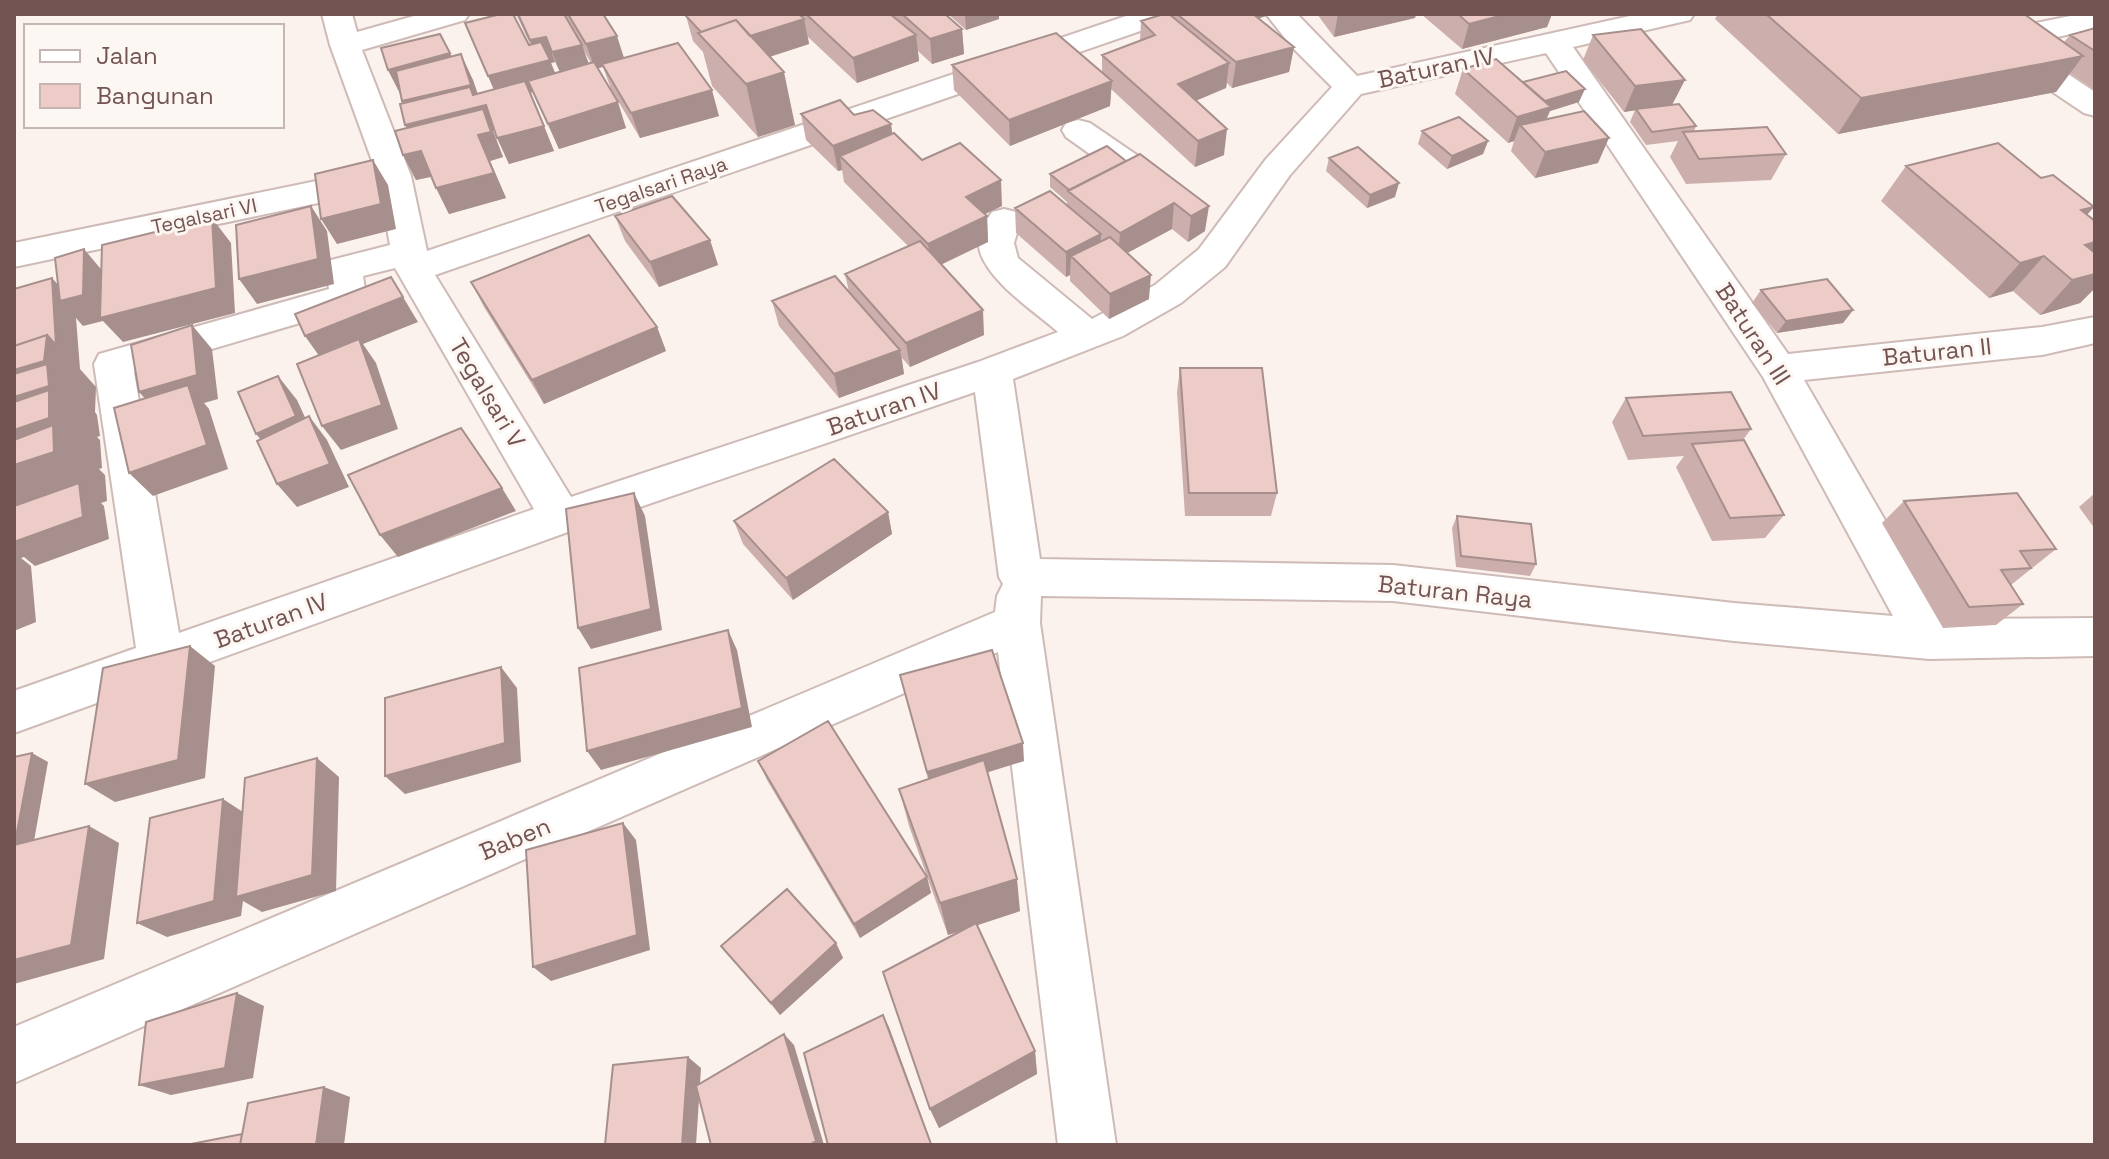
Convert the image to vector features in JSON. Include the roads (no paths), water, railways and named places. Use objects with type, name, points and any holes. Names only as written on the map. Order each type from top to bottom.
[{"type":"street","points":[[411,261],[394,176],[341,30],[454,14]]},
{"type":"street","name":"Tegalsari Raya","points":[[161,660],[113,364],[348,296],[344,269],[411,261],[1161,14]]},
{"type":"street","points":[[1281,14],[1302,40],[1350,87]]},
{"type":"street","name":"Baturan IV","points":[[14,712],[561,517],[992,372],[1110,327],[1168,294],[1212,258],[1203,218],[1278,167],[1350,87],[1679,14]]},
{"type":"street","points":[[1958,14],[2095,106]]},
{"type":"street","points":[[1995,40],[2095,20]]},
{"type":"street","name":"Baturan III","points":[[1554,42],[1778,369],[1929,639]]},
{"type":"street","points":[[1078,130],[1203,218]]},
{"type":"street","name":"Tegalsari VI","points":[[14,255],[394,176]]},
{"type":"street","points":[[1004,220],[994,238],[996,252],[1005,266],[1087,336]]},
{"type":"street","name":"Tegalsari V","points":[[411,261],[561,517]]},
{"type":"street","name":"Baturan II","points":[[1778,369],[2042,341],[2095,330]]},
{"type":"street","points":[[992,372],[1087,1145]]},
{"type":"street","name":"Baturan Raya","points":[[1019,600],[1393,583],[1734,622],[1929,639],[2095,637]]},
{"type":"street","name":"Baben","points":[[14,1055],[1019,600]]}]
